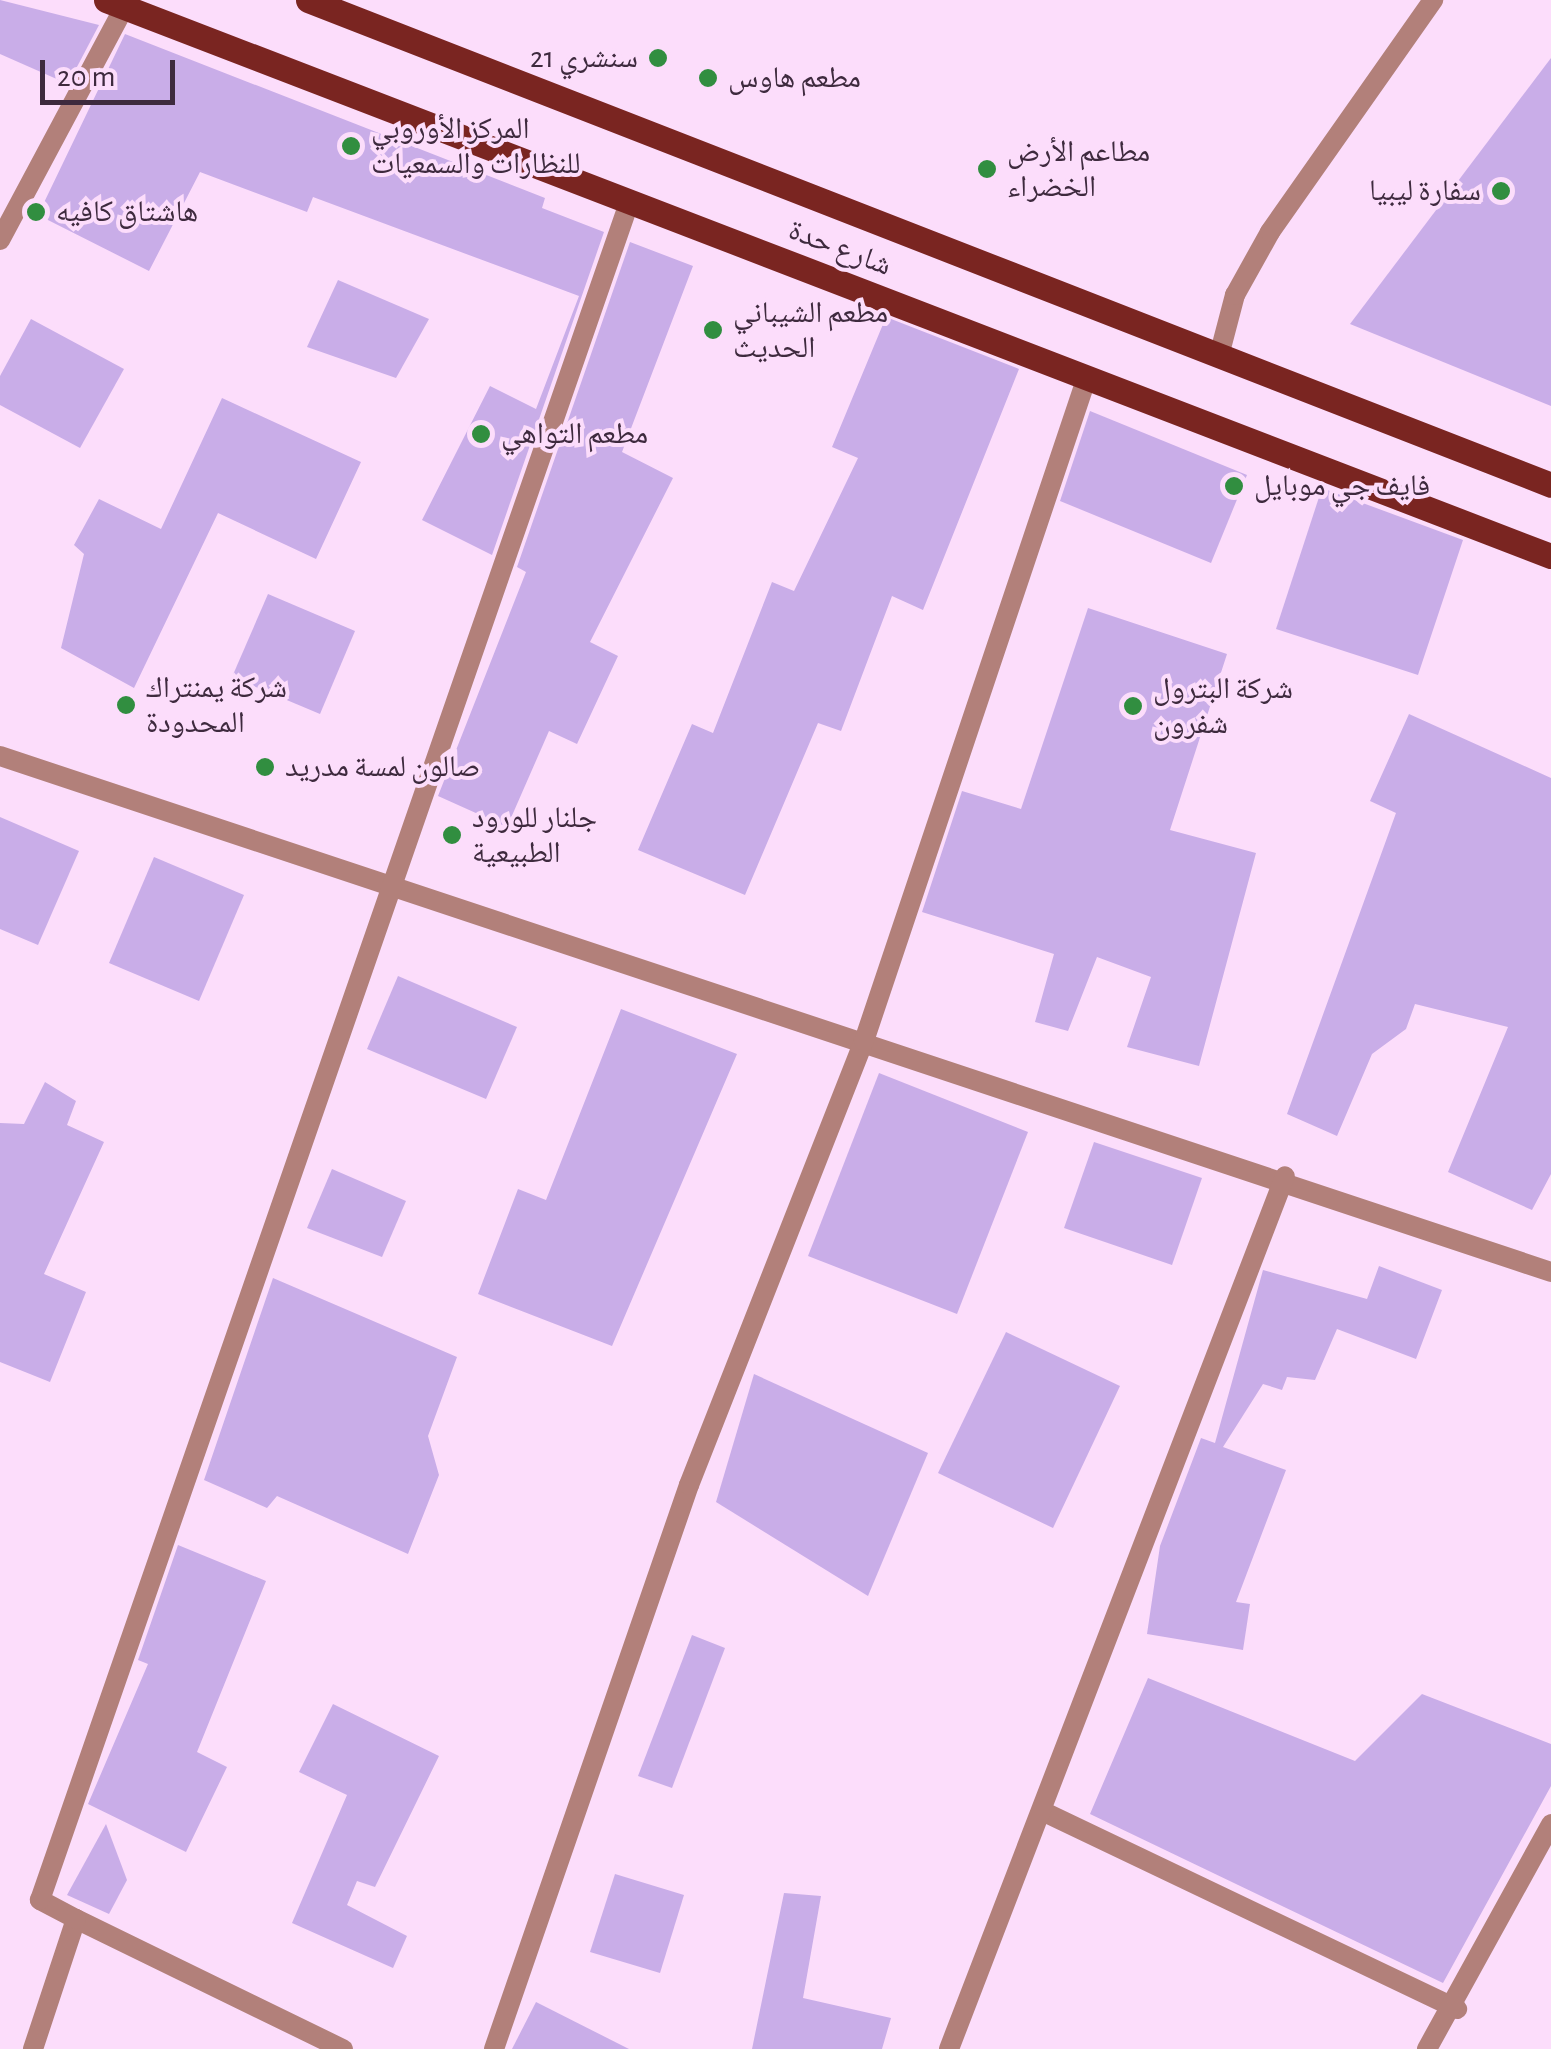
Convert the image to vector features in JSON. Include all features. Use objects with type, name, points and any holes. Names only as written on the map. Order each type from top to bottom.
[{"type":"main road","name":"شارع حدة","points":[[308,0],[1220,352],[1551,485]]},
{"type":"main road","name":"شارع حدة","points":[[120,2],[629,204],[1551,556]]},
{"type":"street","points":[[1220,352],[1235,295],[1270,232],[1432,0]]},
{"type":"street","points":[[0,240],[120,2]]},
{"type":"street","points":[[342,2049],[40,1900],[384,888],[629,204]]},
{"type":"street","points":[[494,2049],[689,1485],[864,1041],[1087,377]]},
{"type":"street","points":[[0,756],[384,888],[1285,1176],[1551,1272]]},
{"type":"street","points":[[949,2049],[1285,1176]]},
{"type":"street","points":[[1042,1811],[1457,2009]]},
{"type":"street","points":[[1427,2049],[1457,2009],[1551,1824]]},
{"type":"street","points":[[34,2049],[76,1920]]},
{"type":"building","points":[[0,0],[99,25],[68,84],[0,54]]},
{"type":"building","points":[[125,34],[545,198],[542,208],[604,232],[492,555],[422,520],[490,386],[536,409],[579,296],[313,197],[307,212],[200,172],[149,271],[38,215]]},
{"type":"building","name":"سفارة ليبيا","points":[[1551,58],[1551,406],[1350,324]]},
{"type":"building","points":[[630,242],[693,266],[622,452],[673,478],[590,642],[618,656],[577,744],[549,731],[507,827],[438,796],[526,572],[517,567]]},
{"type":"building","points":[[338,280],[429,319],[396,378],[307,347]]},
{"type":"building","points":[[886,317],[1019,369],[923,610],[892,596],[841,731],[818,723],[745,895],[638,850],[692,724],[713,733],[772,582],[794,591],[858,458],[832,447]]},
{"type":"building","points":[[31,319],[124,369],[80,448],[0,405],[0,376]]},
{"type":"building","points":[[222,398],[361,462],[316,559],[218,513],[134,688],[61,648],[84,554],[74,545],[99,499],[161,529]]},
{"type":"building","points":[[1090,411],[1247,475],[1211,563],[1060,501]]},
{"type":"building","points":[[1322,488],[1463,540],[1418,675],[1276,629]]},
{"type":"building","points":[[268,594],[355,631],[320,714],[232,677]]},
{"type":"building","points":[[1088,608],[1227,654],[1170,830],[1256,853],[1199,1066],[1127,1047],[1151,977],[1097,957],[1068,1031],[1035,1022],[1054,954],[922,912],[962,791],[1021,809]]},
{"type":"building","points":[[1409,714],[1551,778],[1551,1174],[1532,1210],[1448,1172],[1508,1027],[1415,1004],[1406,1029],[1372,1054],[1337,1136],[1287,1114],[1396,813],[1370,801]]},
{"type":"building","points":[[0,817],[79,851],[38,945],[0,929]]},
{"type":"building","points":[[154,857],[244,895],[199,1001],[109,963]]},
{"type":"building","points":[[398,976],[517,1027],[486,1099],[367,1049]]},
{"type":"building","points":[[621,1009],[737,1054],[612,1346],[478,1294],[518,1189],[546,1200]]},
{"type":"building","points":[[879,1073],[1028,1132],[957,1314],[808,1256]]},
{"type":"building","points":[[45,1082],[76,1101],[67,1125],[104,1142],[44,1274],[86,1292],[50,1382],[0,1362],[0,1123],[24,1124]]},
{"type":"building","points":[[1094,1142],[1202,1178],[1172,1265],[1064,1228]]},
{"type":"building","points":[[332,1169],[406,1201],[382,1257],[307,1228]]},
{"type":"building","points":[[1379,1266],[1442,1290],[1416,1359],[1337,1329],[1315,1380],[1287,1377],[1282,1390],[1263,1384],[1223,1447],[1286,1470],[1236,1602],[1250,1604],[1243,1650],[1147,1634],[1160,1546],[1201,1438],[1215,1443],[1263,1270],[1367,1299]]},
{"type":"building","points":[[273,1278],[457,1357],[428,1436],[439,1475],[408,1554],[277,1496],[267,1508],[204,1480]]},
{"type":"building","points":[[1006,1332],[1120,1386],[1053,1528],[938,1473]]},
{"type":"building","points":[[754,1374],[928,1453],[868,1596],[716,1502]]},
{"type":"building","points":[[178,1545],[266,1581],[197,1752],[227,1767],[186,1852],[88,1804],[148,1664],[138,1660]]},
{"type":"building","points":[[692,1635],[725,1648],[672,1788],[638,1776]]},
{"type":"building","points":[[1148,1678],[1355,1761],[1422,1694],[1551,1744],[1551,1786],[1443,1983],[1090,1814]]},
{"type":"building","points":[[333,1704],[439,1756],[375,1887],[357,1881],[347,1905],[407,1936],[393,1968],[292,1923],[347,1795],[299,1772]]},
{"type":"building","points":[[106,1824],[127,1880],[109,1914],[67,1895]]},
{"type":"building","points":[[615,1874],[684,1895],[660,1973],[590,1952]]},
{"type":"building","points":[[784,1893],[821,1896],[803,1998],[891,2018],[882,2049],[752,2049]]},
{"type":"building","points":[[536,2002],[629,2049],[512,2049]]},
{"type":"place","name":"21 سنشري","points":[[658,58]]},
{"type":"place","name":"مطعم هاوس","points":[[708,78]]},
{"type":"place","name":"المركز الأوروبي للنظارات والسمعيات","points":[[351,146]]},
{"type":"place","name":"مطاعم الأرض الخضراء","points":[[987,169]]},
{"type":"place","name":"سفارة ليبيا","points":[[1501,191]]},
{"type":"place","name":"هاشتاق كافيه","points":[[36,212]]},
{"type":"place","name":"مطعم الشيباني الحديث","points":[[713,330]]},
{"type":"place","name":"مطعم التواهي","points":[[481,434]]},
{"type":"place","name":"فايف جي موبايل","points":[[1234,486]]},
{"type":"place","name":"شركة يمنتراك المحدودة","points":[[126,705]]},
{"type":"place","name":"شركة البترول شفرون","points":[[1133,706]]},
{"type":"place","name":"صالون لمسة مدريد","points":[[265,767]]},
{"type":"place","name":"جلنار للورود الطبيعية","points":[[452,835]]}]
